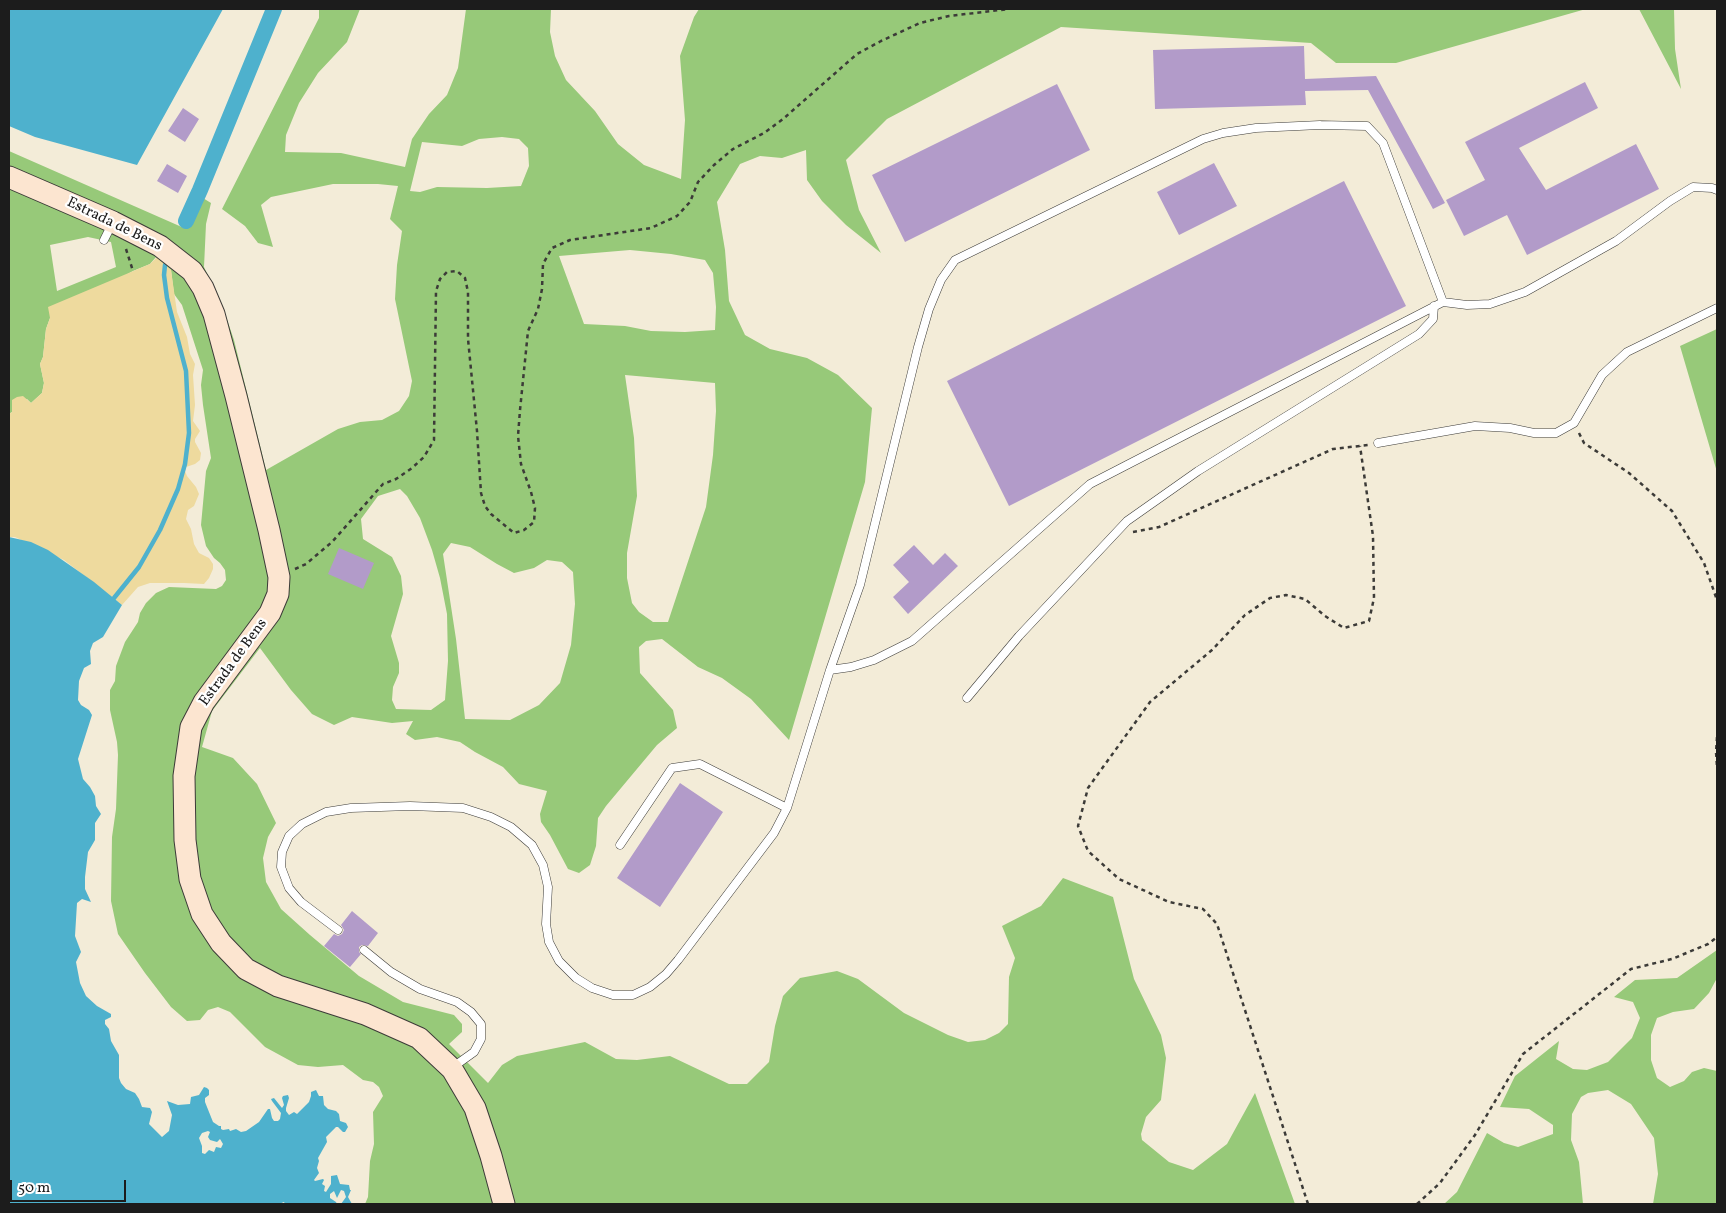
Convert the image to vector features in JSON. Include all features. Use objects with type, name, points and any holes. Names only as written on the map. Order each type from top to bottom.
[{"type":"street","name":"Estrada de Bens","points":[[9,176],[108,231],[160,246],[192,271],[203,288],[214,314],[236,396],[279,577],[278,594],[270,613],[204,702],[191,727],[184,776],[186,840],[190,879],[202,914],[220,944],[246,969],[278,986],[365,1014],[419,1038],[452,1069],[475,1108],[504,1204]]},
{"type":"lane","points":[[338,930],[301,902],[289,888],[281,868],[282,852],[289,836],[302,824],[326,812],[351,808],[410,806],[463,808],[511,827],[532,845],[543,866],[548,887],[546,924],[549,942],[559,961],[576,978],[592,988],[613,995],[633,995],[650,987],[666,974],[774,833],[787,808],[830,670],[860,585],[929,309],[941,280],[955,260],[1210,137],[1256,128],[1320,125],[1367,126],[1383,143],[1443,302]]},
{"type":"lane","points":[[830,670],[851,667],[874,660],[912,641],[1090,484],[1434,306],[1443,302],[1466,305],[1490,304],[1525,292],[1616,241],[1670,201],[1693,188],[1712,188],[1717,190]]},
{"type":"lane","points":[[967,698],[1019,636],[1127,521],[1198,471],[1419,334],[1433,319],[1434,306]]},
{"type":"lane","points":[[1375,444],[1475,426],[1510,428],[1534,433],[1556,433],[1574,423],[1602,375],[1627,352],[1717,308]]},
{"type":"lane","points":[[620,846],[672,768],[700,764],[787,808]]},
{"type":"lane","points":[[364,950],[391,972],[420,989],[457,1002],[471,1012],[481,1024],[481,1039],[474,1052],[452,1069]]},
{"type":"path","points":[[279,577],[306,564],[332,542],[383,484],[396,479],[412,468],[424,457],[434,440],[436,291],[440,279],[446,272],[457,271],[465,278],[468,292],[468,339],[481,493],[485,506],[491,514],[514,533],[524,530],[534,522],[535,508],[522,464],[518,436],[528,331],[538,308],[542,289],[543,264],[552,248],[570,240],[651,228],[676,216],[690,202],[698,182],[714,165],[733,149],[764,133],[783,119],[857,54],[920,24],[949,16],[1009,9]]},
{"type":"path","points":[[124,242],[133,271]]},
{"type":"path","points":[[1574,423],[1584,443],[1630,472],[1672,511],[1704,563],[1717,600]]},
{"type":"path","points":[[1115,535],[1160,526],[1333,449],[1375,444]]},
{"type":"path","points":[[1308,1204],[1217,924],[1202,909],[1169,902],[1119,879],[1088,851],[1078,826],[1088,788],[1150,702],[1212,650],[1245,616],[1264,602],[1270,598],[1286,595],[1304,599],[1344,628],[1369,621],[1374,598],[1373,536],[1360,446]]},
{"type":"path","points":[[1717,737],[1717,767]]},
{"type":"path","points":[[1417,1204],[1440,1184],[1475,1135],[1523,1054],[1631,969],[1672,960],[1708,944],[1717,937]]},
{"type":"green space","points":[[319,9],[360,9],[347,42],[318,73],[299,103],[286,135],[285,152],[341,153],[405,167],[412,139],[429,114],[447,95],[458,68],[466,9],[551,9],[550,32],[555,56],[566,80],[595,111],[618,144],[644,165],[681,179],[685,120],[680,56],[694,17],[699,9],[1586,9],[1396,63],[1336,63],[1311,43],[1061,27],[887,119],[846,160],[859,210],[881,253],[846,225],[822,201],[807,180],[806,150],[782,158],[760,156],[740,164],[717,202],[725,250],[729,301],[745,335],[770,349],[807,358],[838,375],[872,408],[865,482],[789,740],[751,699],[722,678],[698,667],[662,639],[646,641],[639,647],[640,673],[673,710],[677,728],[657,745],[606,806],[598,818],[596,846],[590,865],[579,873],[568,869],[541,822],[540,814],[547,791],[519,784],[503,767],[460,742],[437,737],[415,740],[406,734],[413,721],[392,723],[352,717],[334,725],[312,714],[291,690],[260,648],[212,711],[202,747],[233,758],[257,784],[276,823],[268,837],[263,858],[266,882],[281,909],[359,976],[403,1002],[454,1015],[462,1024],[462,1032],[449,1044],[488,1083],[502,1065],[517,1056],[585,1042],[616,1059],[637,1060],[670,1056],[729,1084],[747,1084],[769,1062],[775,1026],[783,996],[800,978],[837,971],[858,979],[904,1013],[948,1035],[968,1042],[985,1040],[999,1033],[1008,1024],[1009,977],[1015,958],[1002,926],[1041,906],[1063,878],[1113,897],[1134,979],[1161,1035],[1166,1058],[1161,1100],[1146,1117],[1141,1134],[1142,1140],[1169,1162],[1193,1170],[1227,1144],[1255,1093],[1295,1204],[365,1204],[368,1197],[370,1161],[374,1144],[373,1112],[383,1096],[379,1087],[373,1082],[363,1080],[343,1065],[318,1067],[298,1065],[265,1047],[230,1012],[218,1007],[208,1010],[200,1020],[187,1021],[171,1007],[118,934],[111,901],[112,837],[116,809],[118,755],[110,710],[110,690],[115,681],[116,666],[125,642],[138,622],[140,613],[146,603],[156,593],[169,587],[216,589],[222,586],[226,580],[225,570],[206,546],[201,525],[206,471],[211,458],[201,385],[203,370],[182,305],[174,294],[171,270],[156,257],[150,264],[133,271],[50,318],[46,329],[43,357],[40,364],[44,383],[42,393],[31,403],[27,399],[12,408],[12,412],[9,414],[9,151],[184,228],[198,195],[211,203],[206,224],[204,267],[222,305],[234,340],[266,470],[338,429],[360,422],[382,420],[399,411],[409,396],[412,381],[395,299],[402,231],[390,219],[398,186],[333,184],[271,197],[261,205],[273,247],[258,243],[245,226],[222,209],[319,18]],"holes":[[[502,137],[519,139],[528,148],[529,166],[521,186],[487,188],[437,187],[420,192],[410,191],[422,142],[462,146],[479,139]],[[88,237],[111,242],[116,267],[57,291],[50,245]],[[630,250],[671,254],[705,260],[713,273],[716,307],[715,330],[685,332],[651,331],[625,326],[584,324],[559,256]],[[625,375],[715,383],[716,411],[713,455],[706,507],[668,622],[653,622],[639,612],[632,603],[627,578],[627,553],[637,496],[634,438]],[[400,489],[407,496],[420,518],[432,550],[447,614],[448,661],[445,700],[431,710],[396,709],[392,700],[393,687],[399,673],[399,663],[391,636],[403,594],[401,576],[392,557],[363,539],[361,519],[378,496]],[[451,543],[470,547],[514,573],[534,568],[547,560],[562,562],[573,572],[575,604],[571,645],[560,683],[539,705],[510,720],[465,719],[456,639],[443,554]]]},
{"type":"green space","points":[[1639,9],[1674,9],[1675,49],[1681,89]]},
{"type":"green space","points":[[1717,329],[1717,472],[1680,346]]},
{"type":"green space","points":[[1717,950],[1717,978],[1709,993],[1694,1009],[1673,1012],[1657,1018],[1651,1035],[1651,1060],[1657,1078],[1670,1087],[1684,1081],[1692,1072],[1704,1068],[1717,1071],[1717,1204],[1653,1204],[1658,1174],[1654,1138],[1631,1104],[1608,1090],[1588,1093],[1581,1097],[1572,1114],[1571,1140],[1579,1162],[1583,1204],[1444,1204],[1457,1192],[1487,1133],[1504,1143],[1518,1147],[1553,1134],[1553,1125],[1529,1109],[1500,1107],[1515,1076],[1559,1041],[1556,1059],[1573,1069],[1587,1070],[1608,1062],[1632,1038],[1640,1018],[1633,1002],[1614,997],[1635,980],[1677,978]]},
{"type":"sand","points":[[157,257],[171,270],[177,312],[195,364],[193,375],[195,405],[193,421],[200,431],[195,442],[201,453],[200,460],[186,467],[185,471],[199,494],[194,506],[188,510],[186,519],[191,529],[194,544],[199,553],[209,558],[213,564],[213,569],[204,584],[150,583],[138,587],[122,605],[64,560],[15,537],[9,537],[9,414],[12,412],[12,400],[23,396],[31,403],[42,393],[44,383],[40,364],[43,357],[46,329],[50,318],[48,307],[150,264]]},
{"type":"water","points":[[9,9],[223,9],[137,165],[35,137],[9,126]]},
{"type":"water","points":[[9,537],[31,542],[48,550],[94,582],[122,605],[103,637],[93,643],[90,651],[91,664],[84,668],[79,681],[78,700],[92,715],[78,759],[83,779],[95,796],[96,806],[101,814],[95,823],[95,840],[88,852],[85,877],[85,889],[91,902],[82,899],[77,903],[75,936],[81,952],[76,962],[80,983],[86,996],[97,1006],[111,1014],[111,1017],[105,1020],[105,1024],[109,1029],[111,1041],[119,1055],[119,1078],[121,1083],[126,1089],[135,1093],[142,1107],[150,1108],[152,1112],[149,1124],[162,1137],[169,1131],[172,1115],[167,1101],[178,1105],[190,1104],[191,1097],[199,1095],[204,1087],[209,1090],[209,1095],[205,1098],[205,1102],[213,1122],[221,1126],[223,1130],[229,1129],[230,1131],[236,1129],[241,1132],[246,1131],[259,1122],[268,1109],[270,1109],[274,1121],[280,1119],[281,1113],[271,1099],[274,1098],[282,1108],[284,1105],[282,1098],[288,1095],[286,1111],[289,1115],[294,1112],[297,1114],[309,1102],[311,1092],[316,1090],[319,1096],[323,1096],[324,1105],[328,1109],[336,1111],[339,1114],[340,1121],[346,1123],[348,1127],[343,1132],[336,1127],[326,1137],[327,1142],[318,1158],[317,1168],[319,1173],[314,1180],[324,1180],[322,1184],[325,1186],[324,1191],[326,1192],[331,1184],[331,1176],[337,1175],[340,1184],[349,1185],[351,1190],[348,1197],[352,1204],[341,1204],[346,1197],[344,1191],[341,1190],[337,1198],[334,1191],[330,1194],[330,1198],[337,1204],[285,1204],[284,1202],[279,1204],[9,1204]],"holes":[[[210,1132],[208,1137],[210,1140],[217,1142],[220,1139],[223,1144],[221,1148],[216,1147],[214,1152],[209,1150],[205,1154],[202,1153],[199,1138],[202,1133]]]},
{"type":"building","points":[[1304,46],[1305,79],[1376,76],[1445,203],[1433,209],[1368,90],[1305,91],[1306,105],[1155,109],[1153,50]]},
{"type":"building","points":[[1585,82],[1598,108],[1519,148],[1546,190],[1636,144],[1659,189],[1527,255],[1507,215],[1464,236],[1446,200],[1485,180],[1465,142]]},
{"type":"building","points":[[1057,84],[1090,150],[905,242],[872,175]]},
{"type":"building","points":[[183,108],[199,119],[185,142],[168,131]]},
{"type":"building","points":[[1214,163],[1237,206],[1179,235],[1157,192]]},
{"type":"building","points":[[167,164],[187,176],[178,193],[157,181]]},
{"type":"building","points":[[1344,181],[1406,306],[1009,506],[947,381]]},
{"type":"building","points":[[914,545],[933,565],[945,553],[958,566],[908,614],[893,597],[909,582],[893,565]]},
{"type":"building","points":[[339,548],[374,563],[363,589],[328,574]]},
{"type":"building","points":[[680,783],[723,812],[660,907],[617,878]]},
{"type":"building","points":[[352,911],[378,933],[368,946],[362,945],[359,947],[361,954],[350,967],[324,946],[334,934],[338,936],[342,934],[344,930],[341,925]]},
{"type":"waterway","points":[[186,221],[274,9]]},
{"type":"waterway","points":[[114,598],[139,567],[160,530],[178,489],[185,464],[189,433],[186,371],[167,298],[164,275],[165,265]]}]
